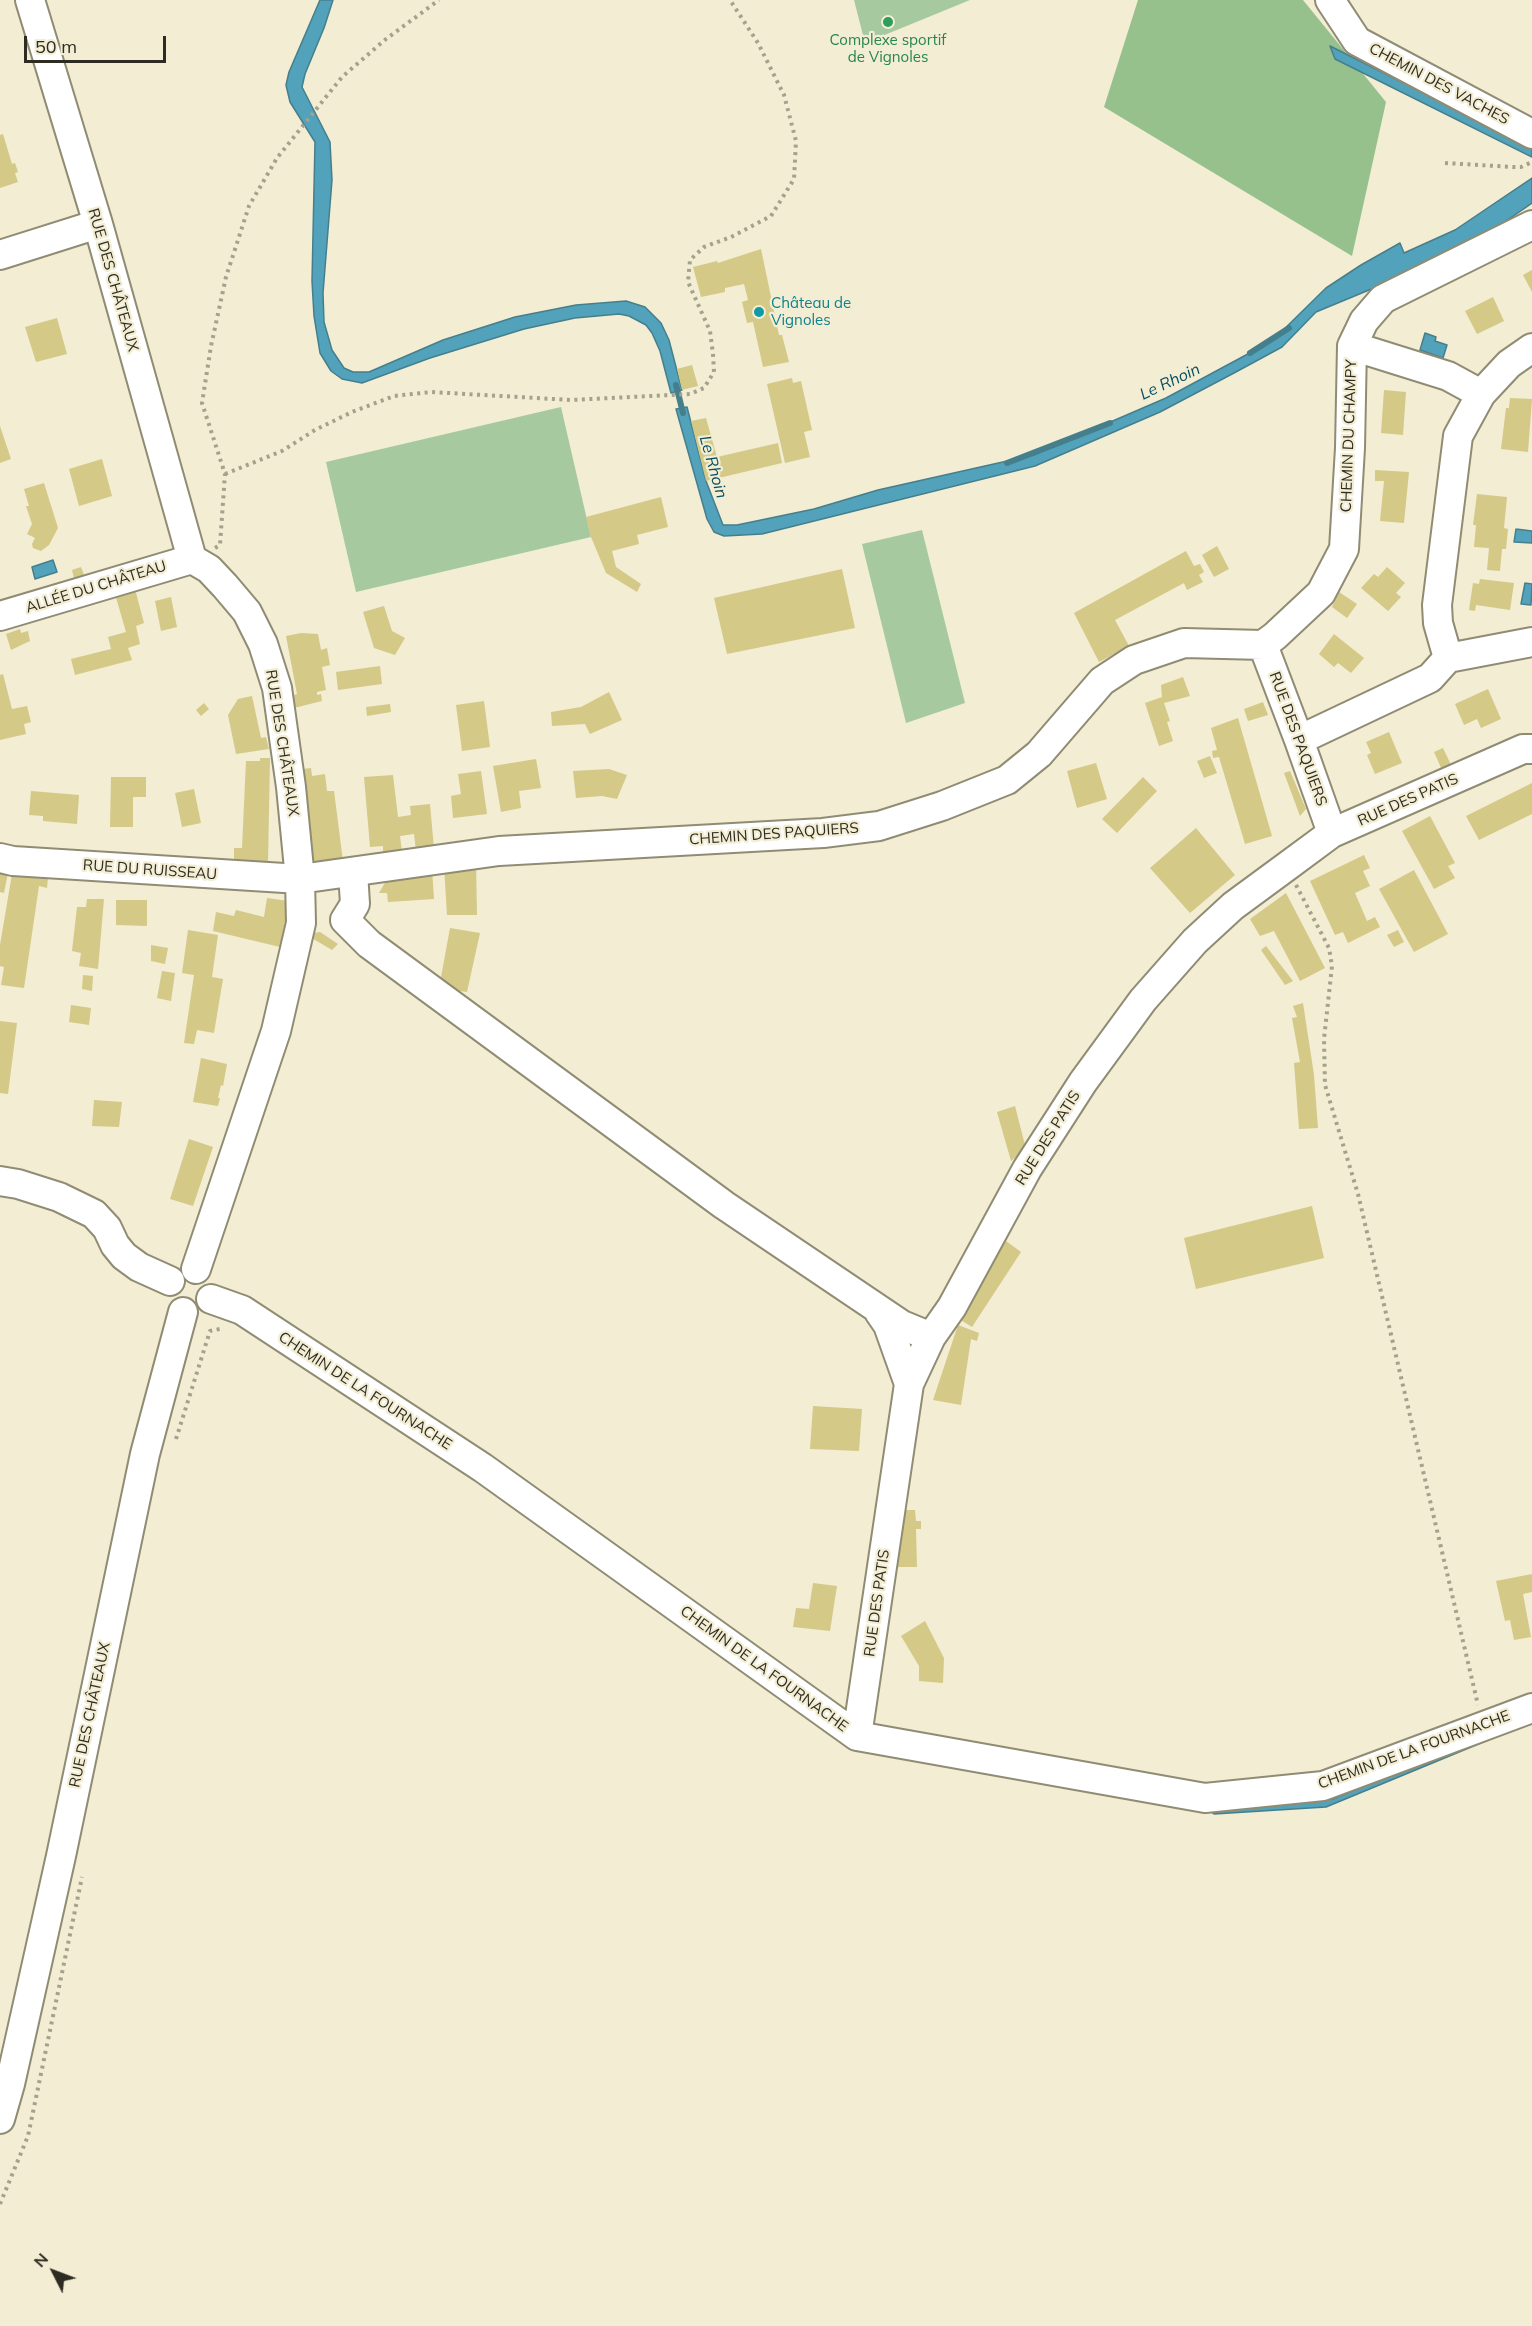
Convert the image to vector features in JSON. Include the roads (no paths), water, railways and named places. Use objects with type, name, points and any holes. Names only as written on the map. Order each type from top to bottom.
[{"type":"street","name":"RUE DES CHÂTEAUX","points":[[30,0],[98,224],[192,559],[209,569],[247,612],[269,661],[277,688],[291,787],[300,879],[301,923],[276,1031],[196,1269]]},
{"type":"street","name":"CHEMIN DES VACHES","points":[[1330,0],[1357,41],[1532,134]]},
{"type":"street","points":[[0,255],[98,224]]},
{"type":"street","name":"CHEMIN DU CHAMPY","points":[[1263,645],[1321,593],[1344,549],[1350,448],[1352,346],[1364,321],[1383,299],[1532,225]]},
{"type":"street","points":[[1352,346],[1448,376],[1481,394]]},
{"type":"street","points":[[1448,657],[1438,623],[1437,605],[1458,436],[1481,394],[1509,364],[1532,348]]},
{"type":"street","name":"ALLÉE DU CHÂTEAU","points":[[0,616],[192,559]]},
{"type":"street","points":[[1299,740],[1430,678],[1448,657],[1532,642]]},
{"type":"street","name":"CHEMIN DES PAQUIERS","points":[[300,879],[499,851],[823,833],[879,826],[942,806],[1007,780],[1039,754],[1102,681],[1134,660],[1184,643],[1263,645]]},
{"type":"street","name":"RUE DES PAQUIERS","points":[[1263,645],[1332,833]]},
{"type":"street","name":"RUE DES PATIS","points":[[857,1736],[909,1384],[931,1337],[952,1307],[1027,1169],[1083,1082],[1143,999],[1195,941],[1233,906],[1332,833],[1523,749],[1532,749]]},
{"type":"street","name":"RUE DU RUISSEAU","points":[[0,858],[13,861],[300,879]]},
{"type":"street","points":[[345,920],[355,904],[353,872]]},
{"type":"street","points":[[301,923],[345,920],[369,944],[724,1205],[876,1309],[902,1325],[931,1337]]},
{"type":"street","points":[[0,1181],[18,1184],[59,1197],[94,1214],[107,1228],[115,1245],[124,1256],[139,1267],[170,1281]]},
{"type":"street","points":[[196,1269],[212,1284],[211,1299],[202,1310],[189,1314],[176,1308],[169,1296],[170,1281],[181,1271],[196,1269]]},
{"type":"street","name":"CHEMIN DE LA FOURNACHE","points":[[211,1299],[242,1310],[483,1468],[857,1736],[1205,1797],[1323,1786],[1532,1708]]},
{"type":"street","points":[[876,1309],[903,1314],[952,1307]]},
{"type":"street","points":[[876,1309],[888,1325],[909,1384]]},
{"type":"street","name":"RUE DES CHÂTEAUX","points":[[0,2118],[13,2072],[61,1856],[145,1454],[183,1312]]},
{"type":"water","points":[[320,0],[333,0],[302,87],[330,142],[332,180],[323,293],[324,322],[332,350],[344,368],[353,372],[369,372],[443,340],[515,317],[576,305],[626,301],[645,307],[661,323],[669,340],[682,390],[671,393],[660,351],[646,325],[629,316],[619,314],[575,318],[524,329],[430,358],[362,383],[342,379],[331,371],[320,353],[314,316],[312,281],[315,142],[290,102],[286,85],[289,72]]},
{"type":"water","points":[[1330,46],[1532,147],[1532,157],[1335,59]]},
{"type":"water","points":[[1532,178],[1532,203],[1463,251],[1316,312],[1282,347],[1160,412],[1035,466],[762,534],[724,536],[714,532],[707,519],[676,409],[687,407],[706,481],[723,525],[737,525],[814,509],[878,490],[1034,455],[1166,398],[1272,341],[1326,288],[1361,265],[1400,243],[1404,253],[1455,230]]},
{"type":"water","points":[[1425,333],[1436,337],[1435,341],[1447,345],[1443,358],[1420,350]]},
{"type":"water","points":[[1516,529],[1532,531],[1532,543],[1514,542]]},
{"type":"water","points":[[53,560],[57,572],[35,579],[32,567]]},
{"type":"water","points":[[1525,583],[1532,584],[1531,605],[1521,604]]},
{"type":"water","points":[[1532,1716],[1532,1722],[1326,1807],[1214,1814],[1205,1807],[1333,1799]]},
{"type":"waterway","name":"Le Rhoin","points":[[1250,353],[1289,328]]},
{"type":"waterway","name":"Le Rhoin","points":[[676,385],[683,413]]},
{"type":"waterway","name":"Le Rhoin","points":[[1007,463],[1110,423]]},
{"type":"place","name":"Complexe sportif de Vignoles","points":[[888,22]]},
{"type":"place","name":"Château de Vignoles","points":[[759,312]]}]
